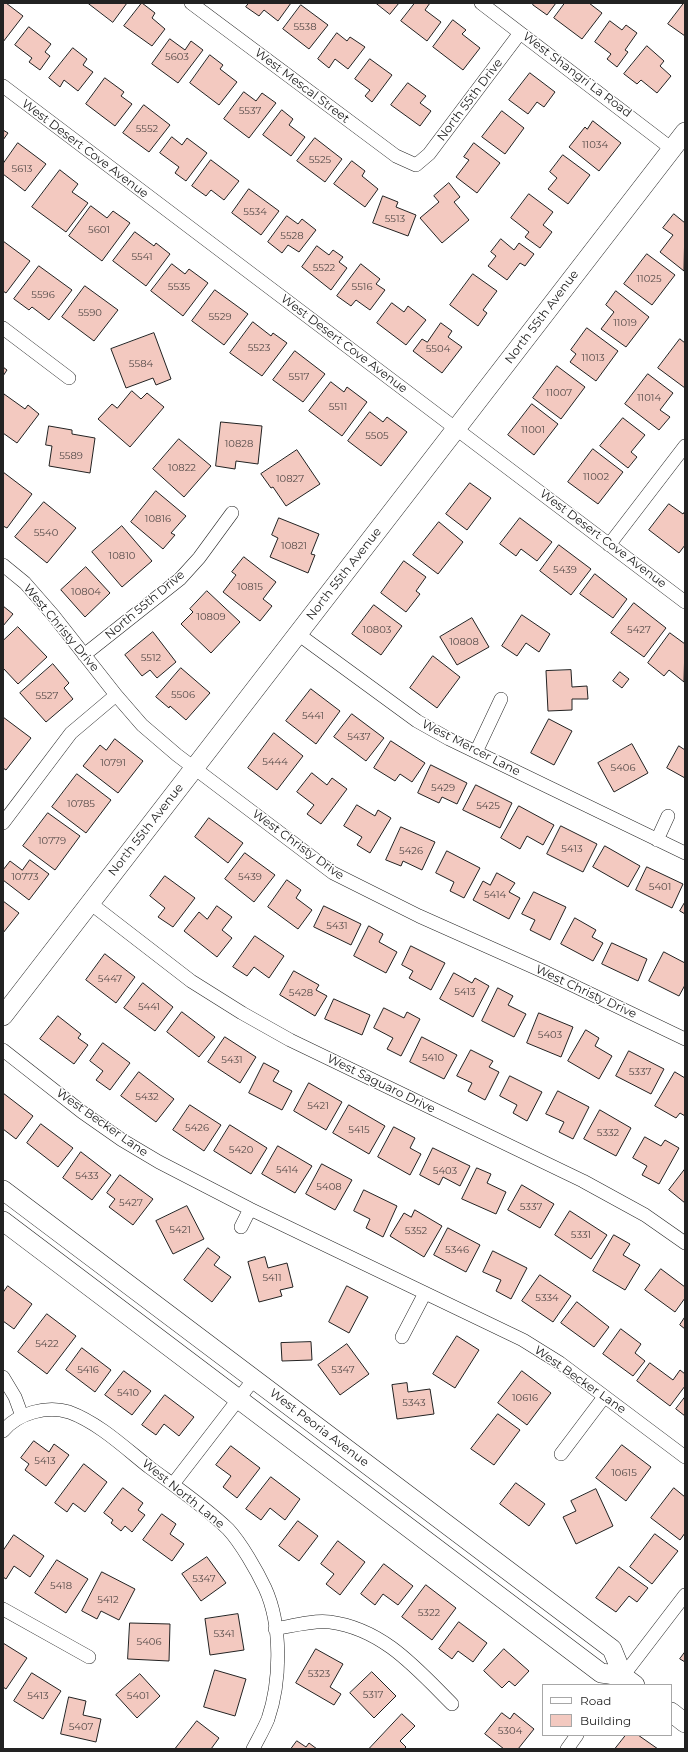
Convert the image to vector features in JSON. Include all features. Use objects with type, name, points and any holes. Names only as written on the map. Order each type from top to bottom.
[{"type":"main road","name":"North 55th Avenue","points":[[3,1016],[685,132]]},
{"type":"main road","name":"West Peoria Avenue","points":[[3,1190],[612,1649],[624,1682]]},
{"type":"main road","points":[[3,1221],[601,1673],[624,1682]]},
{"type":"main road","points":[[672,1713],[685,1723]]},
{"type":"street","name":"West Mescal Street","points":[[191,3],[396,156],[416,165]]},
{"type":"street","name":"West Shangri La Road","points":[[481,3],[672,148]]},
{"type":"street","name":"North 55th Drive","points":[[416,165],[429,154],[520,33]]},
{"type":"street","name":"West Desert Cove Avenue","points":[[3,86],[685,602]]},
{"type":"street","points":[[3,328],[69,378]]},
{"type":"street","points":[[609,545],[685,446]]},
{"type":"street","name":"North 55th Drive","points":[[84,656],[180,579],[199,558],[232,513]]},
{"type":"street","name":"West Christy Drive","points":[[3,565],[25,584],[53,615],[84,656],[142,725],[194,768],[333,873],[419,916],[547,973],[685,1039]]},
{"type":"street","name":"West Mercer Lane","points":[[298,634],[417,721],[476,752],[685,853]]},
{"type":"street","points":[[3,823],[71,733],[116,695]]},
{"type":"street","points":[[476,752],[501,699]]},
{"type":"street","points":[[657,840],[668,816]]},
{"type":"street","name":"West Saguaro Drive","points":[[90,903],[191,981],[242,1013],[290,1040],[584,1181],[645,1215],[685,1243]]},
{"type":"street","name":"West Becker Lane","points":[[3,1050],[82,1112],[122,1140],[198,1183],[522,1340],[560,1363],[685,1457]]},
{"type":"street","points":[[240,1227],[250,1209]]},
{"type":"street","points":[[402,1337],[425,1293]]},
{"type":"street","points":[[3,1378],[15,1397],[22,1416],[8,1425],[3,1431]]},
{"type":"street","points":[[173,1484],[254,1379]]},
{"type":"street","points":[[561,1454],[604,1397]]},
{"type":"street","name":"West North Lane","points":[[22,1416],[48,1410],[68,1412],[89,1421],[196,1502],[233,1536],[250,1561],[265,1589],[272,1610],[277,1642],[276,1687],[268,1720],[253,1749]]},
{"type":"street","points":[[624,1682],[685,1595]]},
{"type":"street","points":[[3,1609],[89,1657]]},
{"type":"street","points":[[275,1629],[304,1623],[329,1622],[354,1628],[378,1638],[408,1660],[452,1704]]},
{"type":"street","points":[[567,1749],[577,1736]]},
{"type":"building","points":[[3,3],[6,3],[23,16],[3,42]]},
{"type":"building","points":[[88,3],[127,3],[113,22]]},
{"type":"building","points":[[142,3],[155,13],[152,18],[165,29],[152,46],[124,26]]},
{"type":"building","points":[[249,3],[291,3],[278,21],[264,10],[259,16],[246,7]]},
{"type":"building","points":[[376,3],[399,3],[390,14]]},
{"type":"building","points":[[415,3],[430,3],[425,10],[441,22],[427,41],[401,21]]},
{"type":"building","points":[[534,3],[556,3],[547,15],[533,5]]},
{"type":"building","points":[[565,3],[589,3],[602,13],[582,39],[554,18]]},
{"type":"building","points":[[685,3],[685,36],[668,24]]},
{"type":"building","points":[[301,5],[328,25],[309,49],[283,29]]},
{"type":"building","points":[[453,20],[466,30],[462,34],[480,48],[463,70],[433,47]]},
{"type":"building","points":[[610,21],[622,30],[626,25],[637,33],[625,50],[628,52],[617,67],[607,59],[611,54],[595,42]]},
{"type":"building","points":[[29,27],[51,44],[45,52],[50,56],[40,70],[29,62],[32,58],[15,45]]},
{"type":"building","points":[[337,33],[347,41],[350,37],[365,47],[348,69],[335,59],[329,68],[318,59]]},
{"type":"building","points":[[170,39],[185,50],[191,41],[203,50],[178,83],[152,64]]},
{"type":"building","points":[[647,46],[664,61],[660,66],[671,76],[657,93],[641,80],[637,84],[624,74]]},
{"type":"building","points":[[73,48],[87,59],[83,65],[93,72],[78,91],[64,80],[60,87],[49,78]]},
{"type":"building","points":[[210,55],[223,65],[220,69],[237,82],[219,105],[190,83]]},
{"type":"building","points":[[370,59],[392,75],[372,102],[365,96],[370,90],[355,79]]},
{"type":"building","points":[[530,73],[555,92],[544,107],[537,102],[528,114],[509,100]]},
{"type":"building","points":[[105,78],[124,92],[121,96],[132,104],[115,126],[86,104]]},
{"type":"building","points":[[408,83],[426,96],[420,103],[431,111],[420,126],[391,105]]},
{"type":"building","points":[[244,92],[256,101],[262,93],[276,103],[249,138],[224,119]]},
{"type":"building","points":[[144,105],[170,125],[149,152],[123,133]]},
{"type":"building","points":[[282,110],[293,119],[289,125],[305,137],[291,156],[263,135]]},
{"type":"building","points":[[502,111],[524,128],[505,154],[482,137]]},
{"type":"building","points":[[593,121],[621,143],[599,171],[569,147],[585,127],[587,129]]},
{"type":"building","points":[[3,130],[8,133],[3,140]]},
{"type":"building","points":[[172,137],[182,145],[187,138],[207,153],[186,181],[175,173],[179,167],[160,153]]},
{"type":"building","points":[[315,138],[342,159],[325,182],[297,161]]},
{"type":"building","points":[[18,143],[46,164],[25,191],[3,174],[3,164]]},
{"type":"building","points":[[474,143],[500,163],[477,193],[456,177],[469,160],[464,157]]},
{"type":"building","points":[[563,155],[590,175],[568,204],[548,189],[557,178],[550,172]]},
{"type":"building","points":[[211,160],[239,181],[224,200],[211,190],[206,196],[192,186]]},
{"type":"building","points":[[352,161],[365,171],[362,176],[378,189],[365,207],[334,184]]},
{"type":"building","points":[[60,170],[78,184],[72,192],[88,203],[66,232],[32,207]]},
{"type":"building","points":[[449,183],[460,197],[454,202],[469,220],[442,243],[420,218],[439,202],[434,196]]},
{"type":"building","points":[[249,189],[279,211],[261,235],[232,213]]},
{"type":"building","points":[[529,194],[553,212],[543,225],[552,232],[540,248],[525,237],[529,232],[511,218]]},
{"type":"building","points":[[383,196],[398,202],[396,207],[416,215],[408,236],[373,223]]},
{"type":"building","points":[[91,206],[107,218],[113,211],[130,223],[102,261],[69,236]]},
{"type":"building","points":[[674,214],[685,223],[684,271],[660,252],[673,235],[663,228]]},
{"type":"building","points":[[287,216],[298,224],[302,219],[316,230],[299,252],[288,245],[282,253],[268,242]]},
{"type":"building","points":[[135,232],[154,246],[156,243],[170,254],[146,286],[113,261]]},
{"type":"building","points":[[501,239],[514,250],[519,243],[534,254],[525,266],[520,263],[507,280],[488,266],[496,256],[491,252]]},
{"type":"building","points":[[3,241],[30,261],[6,293],[3,291]]},
{"type":"building","points":[[317,246],[329,255],[333,250],[343,257],[339,262],[347,268],[331,290],[302,267]]},
{"type":"building","points":[[647,254],[675,275],[652,305],[624,284]]},
{"type":"building","points":[[172,264],[185,274],[189,269],[208,283],[183,316],[151,291]]},
{"type":"building","points":[[361,264],[380,279],[376,284],[385,290],[370,310],[356,300],[351,306],[337,296]]},
{"type":"building","points":[[39,266],[72,290],[49,320],[32,307],[29,310],[14,299]]},
{"type":"building","points":[[473,274],[497,291],[483,310],[487,313],[478,326],[450,305]]},
{"type":"building","points":[[85,286],[118,310],[94,341],[62,317]]},
{"type":"building","points":[[215,290],[248,314],[224,345],[192,321]]},
{"type":"building","points":[[616,291],[649,317],[626,347],[601,329],[614,312],[606,305]]},
{"type":"building","points":[[392,303],[404,312],[408,306],[426,320],[406,345],[377,323]]},
{"type":"building","points":[[253,322],[271,336],[273,333],[287,343],[262,376],[230,353]]},
{"type":"building","points":[[441,323],[452,331],[448,337],[462,347],[442,373],[413,351],[422,339],[427,342]]},
{"type":"building","points":[[587,328],[618,351],[596,381],[570,362],[576,354],[571,350]]},
{"type":"building","points":[[154,333],[171,379],[156,385],[153,378],[126,388],[111,349]]},
{"type":"building","points":[[680,339],[685,343],[685,388],[658,368]]},
{"type":"building","points":[[295,351],[325,374],[303,402],[273,380]]},
{"type":"building","points":[[557,366],[585,387],[561,419],[533,398]]},
{"type":"building","points":[[3,367],[7,370],[3,376]]},
{"type":"building","points":[[648,374],[673,393],[660,410],[670,417],[659,430],[625,404]]},
{"type":"building","points":[[331,382],[344,392],[347,387],[367,402],[342,436],[309,411]]},
{"type":"building","points":[[132,391],[141,399],[147,393],[164,407],[130,447],[98,419],[112,404],[117,408]]},
{"type":"building","points":[[4,394],[25,409],[28,405],[39,414],[17,443],[3,433]]},
{"type":"building","points":[[532,404],[558,424],[534,455],[508,435]]},
{"type":"building","points":[[370,412],[383,422],[387,417],[407,432],[381,466],[348,441]]},
{"type":"building","points":[[623,418],[645,435],[631,452],[637,457],[628,468],[600,446]]},
{"type":"building","points":[[221,422],[262,426],[258,464],[236,461],[235,469],[216,466]]},
{"type":"building","points":[[49,426],[72,430],[72,434],[95,438],[90,473],[49,466],[52,446],[46,445]]},
{"type":"building","points":[[179,439],[211,466],[184,497],[153,469]]},
{"type":"building","points":[[593,449],[623,472],[598,504],[568,482]]},
{"type":"building","points":[[297,450],[320,484],[286,506],[273,487],[271,488],[261,474]]},
{"type":"building","points":[[3,472],[32,494],[7,528],[3,526]]},
{"type":"building","points":[[470,483],[491,498],[467,530],[446,514]]},
{"type":"building","points":[[156,491],[186,516],[171,533],[175,535],[163,549],[131,522]]},
{"type":"building","points":[[44,502],[76,528],[47,563],[15,537]]},
{"type":"building","points":[[669,504],[683,514],[685,511],[685,545],[679,553],[649,530]]},
{"type":"building","points":[[279,518],[319,534],[311,554],[315,555],[308,573],[270,557],[278,538],[272,535]]},
{"type":"building","points":[[520,518],[552,542],[537,561],[521,549],[516,556],[500,544]]},
{"type":"building","points":[[439,522],[463,542],[438,574],[413,555]]},
{"type":"building","points":[[122,526],[152,561],[122,587],[92,552]]},
{"type":"building","points":[[559,545],[591,569],[571,595],[540,571]]},
{"type":"building","points":[[244,557],[276,582],[263,599],[272,606],[260,621],[223,592],[236,575],[232,572]]},
{"type":"building","points":[[404,561],[426,577],[416,591],[420,594],[406,612],[381,593]]},
{"type":"building","points":[[86,567],[110,593],[85,617],[61,590]]},
{"type":"building","points":[[595,574],[627,599],[613,618],[580,594]]},
{"type":"building","points":[[207,591],[240,622],[211,653],[181,624],[193,612],[190,609]]},
{"type":"building","points":[[634,603],[666,628],[644,657],[611,633]]},
{"type":"building","points":[[374,605],[402,626],[381,655],[352,634]]},
{"type":"building","points":[[3,606],[13,614],[3,626]]},
{"type":"building","points":[[522,615],[550,634],[539,652],[526,643],[517,656],[502,646]]},
{"type":"building","points":[[472,618],[489,647],[457,665],[440,637]]},
{"type":"building","points":[[18,627],[47,657],[18,684],[3,668],[3,641]]},
{"type":"building","points":[[153,632],[176,662],[157,678],[150,670],[142,676],[125,655]]},
{"type":"building","points":[[670,633],[685,644],[684,682],[669,670],[664,676],[648,663]]},
{"type":"building","points":[[433,656],[460,677],[437,708],[410,688]]},
{"type":"building","points":[[53,664],[69,683],[64,688],[73,699],[46,722],[20,693]]},
{"type":"building","points":[[181,668],[210,693],[186,720],[170,706],[169,708],[156,697]]},
{"type":"building","points":[[571,670],[572,687],[587,686],[588,699],[572,699],[572,710],[548,711],[546,671]]},
{"type":"building","points":[[620,672],[629,679],[622,688],[613,681]]},
{"type":"building","points":[[311,689],[340,711],[316,744],[286,721]]},
{"type":"building","points":[[352,714],[384,738],[366,761],[334,737]]},
{"type":"building","points":[[3,717],[31,738],[6,770],[3,768]]},
{"type":"building","points":[[549,719],[572,731],[554,765],[531,753]]},
{"type":"building","points":[[274,733],[303,756],[277,790],[248,768]]},
{"type":"building","points":[[115,739],[143,761],[118,793],[83,766],[100,745],[106,750]]},
{"type":"building","points":[[391,741],[425,763],[412,782],[400,774],[395,781],[374,768]]},
{"type":"building","points":[[632,744],[648,773],[614,792],[598,763]]},
{"type":"building","points":[[679,746],[685,750],[685,778],[667,768]]},
{"type":"building","points":[[431,765],[467,783],[457,804],[442,797],[439,803],[418,793]]},
{"type":"building","points":[[312,773],[327,785],[332,778],[347,789],[321,824],[307,814],[314,805],[297,792]]},
{"type":"building","points":[[77,774],[111,800],[86,833],[52,807]]},
{"type":"building","points":[[476,785],[512,803],[500,828],[463,810]]},
{"type":"building","points":[[357,805],[375,816],[378,810],[391,818],[370,853],[357,845],[362,837],[344,826]]},
{"type":"building","points":[[519,806],[554,825],[543,845],[527,836],[520,849],[501,838]]},
{"type":"building","points":[[48,813],[80,836],[55,870],[23,846]]},
{"type":"building","points":[[209,818],[243,843],[228,863],[195,837]]},
{"type":"building","points":[[561,826],[597,844],[583,872],[547,854]]},
{"type":"building","points":[[401,827],[435,842],[422,870],[403,861],[401,866],[386,860]]},
{"type":"building","points":[[605,846],[640,866],[628,887],[593,867]]},
{"type":"building","points":[[447,851],[480,868],[464,898],[450,891],[454,882],[436,873]]},
{"type":"building","points":[[245,853],[275,875],[254,902],[225,879]]},
{"type":"building","points":[[30,860],[49,874],[29,900],[3,880],[3,870],[10,861],[22,870]]},
{"type":"building","points":[[647,867],[683,884],[672,908],[636,890]]},
{"type":"building","points":[[497,873],[515,883],[509,892],[520,898],[509,919],[473,900],[483,881],[490,885]]},
{"type":"building","points":[[165,876],[195,898],[173,927],[158,917],[165,908],[150,896]]},
{"type":"building","points":[[287,880],[301,890],[296,898],[312,910],[298,929],[268,907]]},
{"type":"building","points":[[534,892],[566,907],[550,940],[530,930],[535,920],[522,914]]},
{"type":"building","points":[[3,901],[19,913],[3,933]]},
{"type":"building","points":[[685,902],[685,914],[680,911]]},
{"type":"building","points":[[217,906],[232,917],[222,930],[232,938],[217,957],[184,931],[199,912],[207,919]]},
{"type":"building","points":[[324,906],[361,924],[351,945],[314,927]]},
{"type":"building","points":[[575,918],[596,930],[592,937],[603,943],[593,961],[561,944]]},
{"type":"building","points":[[369,926],[383,934],[379,942],[397,952],[386,973],[354,956]]},
{"type":"building","points":[[255,936],[284,956],[269,978],[254,967],[247,976],[233,967]]},
{"type":"building","points":[[612,943],[647,959],[638,981],[602,964]]},
{"type":"building","points":[[411,946],[445,963],[431,990],[409,978],[413,971],[402,965]]},
{"type":"building","points":[[664,952],[685,963],[685,985],[679,996],[649,981]]},
{"type":"building","points":[[105,954],[135,977],[116,1003],[86,980]]},
{"type":"building","points":[[294,971],[319,985],[316,990],[327,996],[315,1016],[280,995]]},
{"type":"building","points":[[454,973],[472,983],[475,978],[489,986],[473,1017],[440,999]]},
{"type":"building","points":[[143,983],[173,1007],[155,1031],[124,1008]]},
{"type":"building","points":[[498,988],[513,996],[508,1005],[526,1014],[514,1037],[482,1021]]},
{"type":"building","points":[[334,999],[370,1015],[362,1035],[325,1019]]},
{"type":"building","points":[[384,1008],[404,1018],[407,1012],[420,1019],[401,1056],[387,1049],[393,1038],[374,1028]]},
{"type":"building","points":[[182,1012],[215,1037],[199,1057],[167,1032]]},
{"type":"building","points":[[539,1013],[573,1027],[561,1057],[527,1043]]},
{"type":"building","points":[[58,1016],[81,1034],[78,1038],[88,1045],[74,1064],[40,1039]]},
{"type":"building","points":[[586,1030],[599,1038],[595,1046],[612,1056],[599,1079],[568,1061]]},
{"type":"building","points":[[225,1037],[256,1057],[240,1083],[208,1062]]},
{"type":"building","points":[[422,1037],[457,1055],[444,1079],[410,1062]]},
{"type":"building","points":[[103,1043],[130,1063],[110,1090],[96,1080],[103,1071],[90,1061]]},
{"type":"building","points":[[471,1050],[493,1061],[489,1067],[499,1072],[485,1100],[468,1091],[472,1083],[457,1076]]},
{"type":"building","points":[[629,1051],[664,1069],[651,1094],[616,1076]]},
{"type":"building","points":[[264,1063],[279,1071],[273,1081],[292,1091],[282,1110],[249,1093]]},
{"type":"building","points":[[139,1072],[174,1099],[156,1122],[121,1096]]},
{"type":"building","points":[[675,1072],[685,1078],[685,1116],[680,1113],[676,1118],[655,1106]]},
{"type":"building","points":[[510,1076],[542,1092],[527,1121],[513,1113],[517,1105],[500,1096]]},
{"type":"building","points":[[309,1083],[342,1102],[326,1130],[294,1111]]},
{"type":"building","points":[[558,1091],[589,1107],[573,1139],[559,1132],[564,1122],[546,1114]]},
{"type":"building","points":[[3,1093],[33,1116],[16,1139],[3,1129]]},
{"type":"building","points":[[190,1105],[221,1125],[204,1151],[173,1130]]},
{"type":"building","points":[[349,1105],[385,1126],[369,1154],[333,1133]]},
{"type":"building","points":[[600,1110],[631,1128],[616,1156],[584,1139]]},
{"type":"building","points":[[41,1124],[73,1148],[58,1167],[27,1143]]},
{"type":"building","points":[[230,1125],[267,1148],[251,1174],[214,1151]]},
{"type":"building","points":[[394,1127],[415,1138],[410,1148],[421,1154],[410,1175],[378,1157]]},
{"type":"building","points":[[645,1137],[661,1146],[665,1140],[679,1148],[659,1184],[642,1175],[647,1166],[633,1158]]},
{"type":"building","points":[[278,1146],[312,1166],[295,1193],[262,1174]]},
{"type":"building","points":[[433,1148],[470,1166],[460,1186],[443,1177],[439,1185],[420,1175]]},
{"type":"building","points":[[81,1152],[111,1175],[92,1200],[63,1178]]},
{"type":"building","points":[[322,1164],[352,1180],[335,1210],[306,1194]]},
{"type":"building","points":[[477,1168],[491,1174],[487,1183],[506,1192],[496,1214],[462,1199]]},
{"type":"building","points":[[685,1169],[685,1203],[669,1190]]},
{"type":"building","points":[[120,1175],[153,1199],[133,1225],[109,1207],[115,1199],[107,1193]]},
{"type":"building","points":[[522,1185],[554,1204],[540,1228],[508,1210]]},
{"type":"building","points":[[364,1190],[397,1206],[383,1237],[366,1228],[370,1219],[354,1211]]},
{"type":"building","points":[[187,1206],[204,1239],[173,1254],[156,1221]]},
{"type":"building","points":[[415,1210],[442,1226],[424,1257],[390,1236],[404,1213],[411,1217]]},
{"type":"building","points":[[570,1211],[607,1235],[591,1259],[555,1235]]},
{"type":"building","points":[[448,1228],[480,1245],[466,1272],[434,1255]]},
{"type":"building","points":[[614,1235],[630,1244],[623,1255],[640,1265],[625,1290],[593,1271]]},
{"type":"building","points":[[208,1248],[220,1257],[214,1265],[231,1277],[212,1302],[184,1280]]},
{"type":"building","points":[[493,1251],[527,1268],[511,1299],[496,1291],[501,1280],[483,1272]]},
{"type":"building","points":[[265,1257],[268,1268],[287,1263],[293,1287],[280,1290],[282,1296],[259,1302],[248,1262]]},
{"type":"building","points":[[661,1269],[685,1287],[685,1298],[675,1312],[645,1290]]},
{"type":"building","points":[[540,1275],[571,1296],[553,1322],[522,1301]]},
{"type":"building","points":[[8,1286],[32,1304],[14,1329],[3,1321],[3,1293]]},
{"type":"building","points":[[347,1286],[368,1297],[349,1333],[329,1322]]},
{"type":"building","points":[[577,1302],[609,1327],[594,1347],[561,1323]]},
{"type":"building","points":[[47,1314],[76,1336],[47,1374],[18,1352]]},
{"type":"building","points":[[685,1317],[685,1329],[680,1325]]},
{"type":"building","points":[[621,1329],[641,1344],[635,1353],[645,1361],[633,1376],[603,1354]]},
{"type":"building","points":[[457,1336],[479,1350],[455,1388],[433,1374]]},
{"type":"building","points":[[311,1342],[312,1360],[282,1361],[281,1343]]},
{"type":"building","points":[[347,1344],[369,1374],[340,1395],[318,1365]]},
{"type":"building","points":[[82,1348],[111,1370],[95,1392],[66,1370]]},
{"type":"building","points":[[650,1363],[673,1380],[680,1370],[685,1374],[685,1386],[670,1406],[637,1381]]},
{"type":"building","points":[[124,1371],[151,1391],[132,1415],[105,1395]]},
{"type":"building","points":[[522,1371],[551,1393],[527,1425],[498,1403]]},
{"type":"building","points":[[407,1383],[408,1392],[430,1389],[434,1414],[397,1419],[392,1385]]},
{"type":"building","points":[[165,1395],[194,1417],[179,1436],[164,1424],[156,1435],[142,1425]]},
{"type":"building","points":[[685,1397],[685,1416],[676,1409]]},
{"type":"building","points":[[498,1414],[520,1430],[494,1465],[471,1449]]},
{"type":"building","points":[[34,1441],[49,1452],[54,1444],[69,1455],[46,1486],[25,1470],[29,1464],[21,1458]]},
{"type":"building","points":[[622,1445],[651,1467],[626,1501],[596,1478]]},
{"type":"building","points":[[231,1446],[260,1468],[237,1498],[223,1487],[231,1476],[216,1465]]},
{"type":"building","points":[[84,1464],[107,1482],[85,1512],[73,1503],[67,1512],[55,1503]]},
{"type":"building","points":[[271,1477],[300,1499],[285,1520],[270,1508],[261,1520],[246,1509]]},
{"type":"building","points":[[516,1483],[545,1504],[529,1526],[500,1504]]},
{"type":"building","points":[[123,1488],[143,1503],[138,1510],[145,1515],[132,1532],[125,1526],[121,1531],[111,1523],[113,1520],[104,1513]]},
{"type":"building","points":[[674,1488],[685,1497],[685,1533],[680,1540],[651,1518]]},
{"type":"building","points":[[596,1489],[613,1526],[576,1544],[563,1517],[576,1511],[571,1501]]},
{"type":"building","points":[[162,1514],[176,1524],[170,1534],[184,1544],[172,1561],[143,1540]]},
{"type":"building","points":[[298,1521],[318,1536],[299,1561],[279,1546]]},
{"type":"building","points":[[655,1534],[678,1551],[652,1584],[630,1567]]},
{"type":"building","points":[[14,1535],[44,1556],[30,1577],[14,1566],[6,1579],[3,1577],[3,1551]]},
{"type":"building","points":[[338,1541],[365,1562],[340,1595],[326,1584],[334,1574],[321,1564]]},
{"type":"building","points":[[207,1557],[226,1583],[201,1601],[182,1574]]},
{"type":"building","points":[[57,1560],[88,1579],[66,1613],[35,1593]]},
{"type":"building","points":[[384,1564],[413,1586],[398,1605],[383,1594],[375,1605],[361,1594]]},
{"type":"building","points":[[619,1567],[648,1588],[637,1602],[629,1596],[616,1612],[596,1598]]},
{"type":"building","points":[[102,1572],[135,1589],[119,1620],[101,1611],[97,1619],[82,1611]]},
{"type":"building","points":[[426,1585],[456,1608],[432,1640],[402,1617]]},
{"type":"building","points":[[238,1614],[244,1650],[210,1655],[205,1619]]},
{"type":"building","points":[[459,1622],[487,1643],[473,1662],[458,1651],[452,1659],[439,1649]]},
{"type":"building","points":[[130,1623],[170,1624],[169,1661],[128,1659]]},
{"type":"building","points":[[3,1643],[27,1658],[6,1689],[3,1687]]},
{"type":"building","points":[[316,1649],[343,1664],[330,1687],[341,1694],[334,1705],[296,1683]]},
{"type":"building","points":[[504,1649],[529,1671],[515,1686],[509,1681],[502,1688],[484,1671]]},
{"type":"building","points":[[685,1652],[685,1662],[680,1659]]},
{"type":"building","points":[[215,1670],[246,1679],[235,1716],[204,1707]]},
{"type":"building","points":[[372,1672],[396,1696],[374,1718],[350,1693]]},
{"type":"building","points":[[32,1673],[61,1691],[43,1719],[14,1701]]},
{"type":"building","points":[[140,1674],[160,1696],[137,1718],[116,1695]]},
{"type":"building","points":[[69,1697],[86,1701],[83,1715],[101,1719],[96,1742],[61,1734]]},
{"type":"building","points":[[502,1713],[510,1719],[514,1713],[534,1729],[518,1749],[504,1749],[485,1734]]},
{"type":"building","points":[[402,1714],[415,1726],[400,1741],[406,1747],[404,1749],[369,1749]]},
{"type":"building","points":[[197,1721],[219,1738],[211,1749],[176,1748]]},
{"type":"building","points":[[625,1736],[639,1736],[658,1749],[615,1749]]},
{"type":"building","points":[[297,1741],[306,1747],[309,1743],[317,1749],[291,1749]]}]
